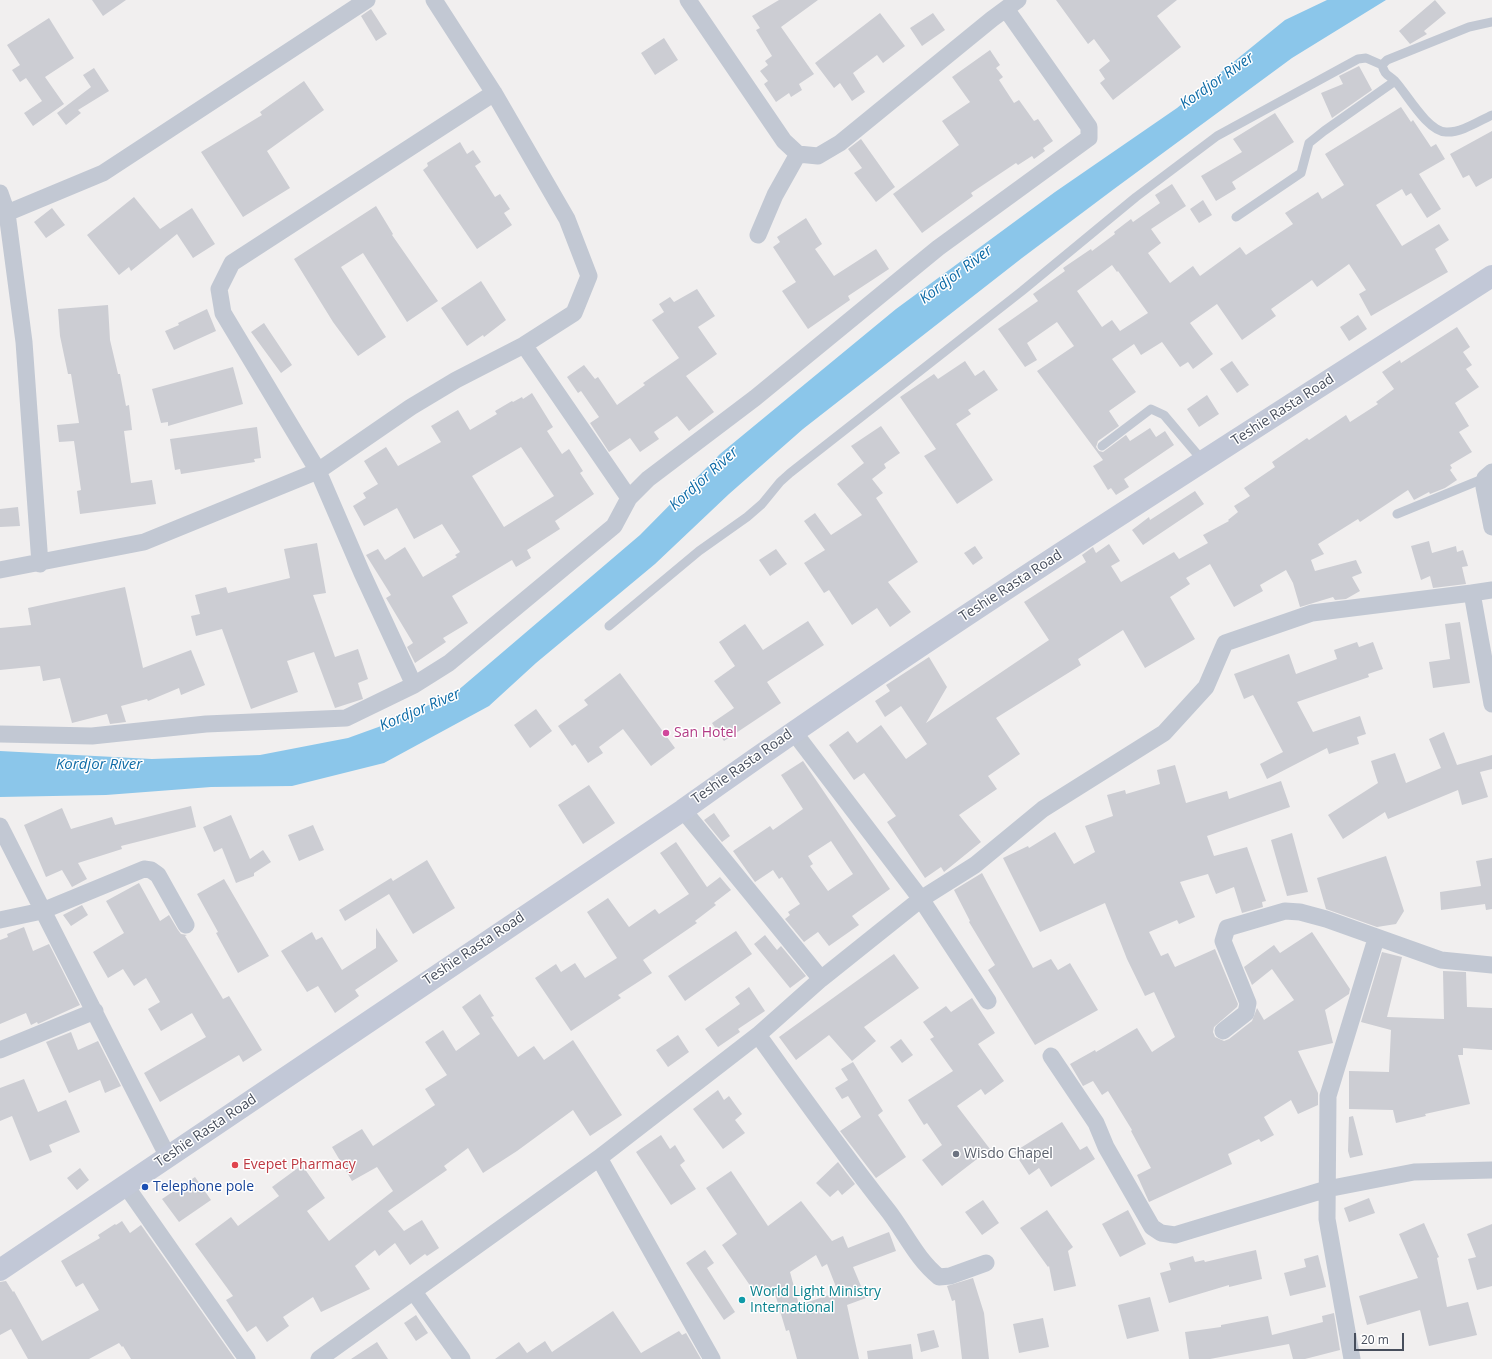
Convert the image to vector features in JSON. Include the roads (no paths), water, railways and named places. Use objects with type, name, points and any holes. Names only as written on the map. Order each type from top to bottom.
[{"type":"main road","name":"Teshie Rasta Road","points":[[0,1270],[683,810],[793,731],[1008,587],[1492,276]]},
{"type":"street","points":[[7,213],[103,173],[367,0]]},
{"type":"street","points":[[0,570],[40,564],[144,542],[318,471],[411,407],[456,380],[524,345],[574,313],[589,276],[567,219],[494,93],[434,0]]},
{"type":"street","points":[[0,734],[92,736],[206,724],[346,718],[414,685],[449,663],[614,526],[629,498],[648,479],[755,398],[938,248],[1089,138],[1089,126],[1012,5],[840,143],[818,156],[798,154],[784,141],[688,0]]},
{"type":"street","points":[[414,685],[362,573],[318,471],[223,313],[219,289],[232,263],[494,93]]},
{"type":"street","points":[[758,235],[775,195],[798,154]]},
{"type":"street","points":[[0,193],[7,213],[24,342],[40,564]]},
{"type":"street","points":[[524,345],[629,498]]},
{"type":"street","points":[[1488,475],[1484,487],[1492,527]]},
{"type":"street","points":[[319,1359],[599,1158],[758,1035],[821,980],[921,899],[975,865],[1043,809],[1164,733],[1206,687],[1225,643],[1312,613],[1492,590]]},
{"type":"street","points":[[1472,593],[1492,704]]},
{"type":"street","points":[[793,731],[921,899],[988,1001]]},
{"type":"street","points":[[683,810],[821,980]]},
{"type":"street","points":[[0,826],[168,1157]]},
{"type":"street","points":[[0,920],[42,911],[144,869],[151,870],[158,875],[186,925]]},
{"type":"street","points":[[1223,1031],[1246,1013],[1248,1003],[1223,941],[1227,928],[1285,911],[1300,912],[1326,919],[1376,939],[1441,960],[1492,966]]},
{"type":"street","points":[[1352,1359],[1327,1219],[1328,1096],[1376,939]]},
{"type":"street","points":[[0,1050],[95,1011]]},
{"type":"street","points":[[758,1035],[847,1158],[887,1209],[928,1268],[940,1276],[950,1276],[986,1262]]},
{"type":"street","points":[[1051,1056],[1096,1123],[1106,1147],[1152,1227],[1161,1233],[1175,1235],[1327,1189],[1414,1172],[1492,1170]]},
{"type":"street","points":[[599,1158],[712,1359]]},
{"type":"street","points":[[126,1186],[247,1359]]},
{"type":"street","points":[[414,1292],[462,1359]]},
{"type":"lane","points":[[1382,66],[1387,60],[1469,27],[1492,22]]},
{"type":"lane","points":[[609,626],[699,551],[747,517],[762,504],[780,482],[790,473],[1022,290],[1136,197],[1217,136],[1358,58],[1366,58],[1382,66],[1384,74],[1395,81],[1410,103],[1434,127],[1444,132],[1453,132],[1492,115]]},
{"type":"lane","points":[[1236,217],[1301,173],[1309,143],[1395,81]]},
{"type":"lane","points":[[1102,446],[1151,409],[1158,410],[1204,461]]},
{"type":"lane","points":[[1397,514],[1488,475]]},
{"type":"water","name":"Kordjor River","points":[[1327,0],[1386,0],[1292,58],[1022,258],[803,429],[729,494],[655,564],[536,663],[489,706],[384,763],[292,786],[211,787],[106,795],[0,797],[0,751],[152,759],[260,755],[348,738],[395,721],[456,692],[640,535],[720,454],[896,309],[1055,192],[1177,108],[1285,20]]},
{"type":"place","name":"San Hotel","points":[[666,733]]},
{"type":"place","name":"Wisdo Chapel","points":[[956,1154]]},
{"type":"place","name":"Evepet Pharmacy","points":[[235,1165]]},
{"type":"place","name":"Telephone pole","points":[[145,1187]]},
{"type":"place","name":"World Light Ministry International","points":[[742,1300]]}]
